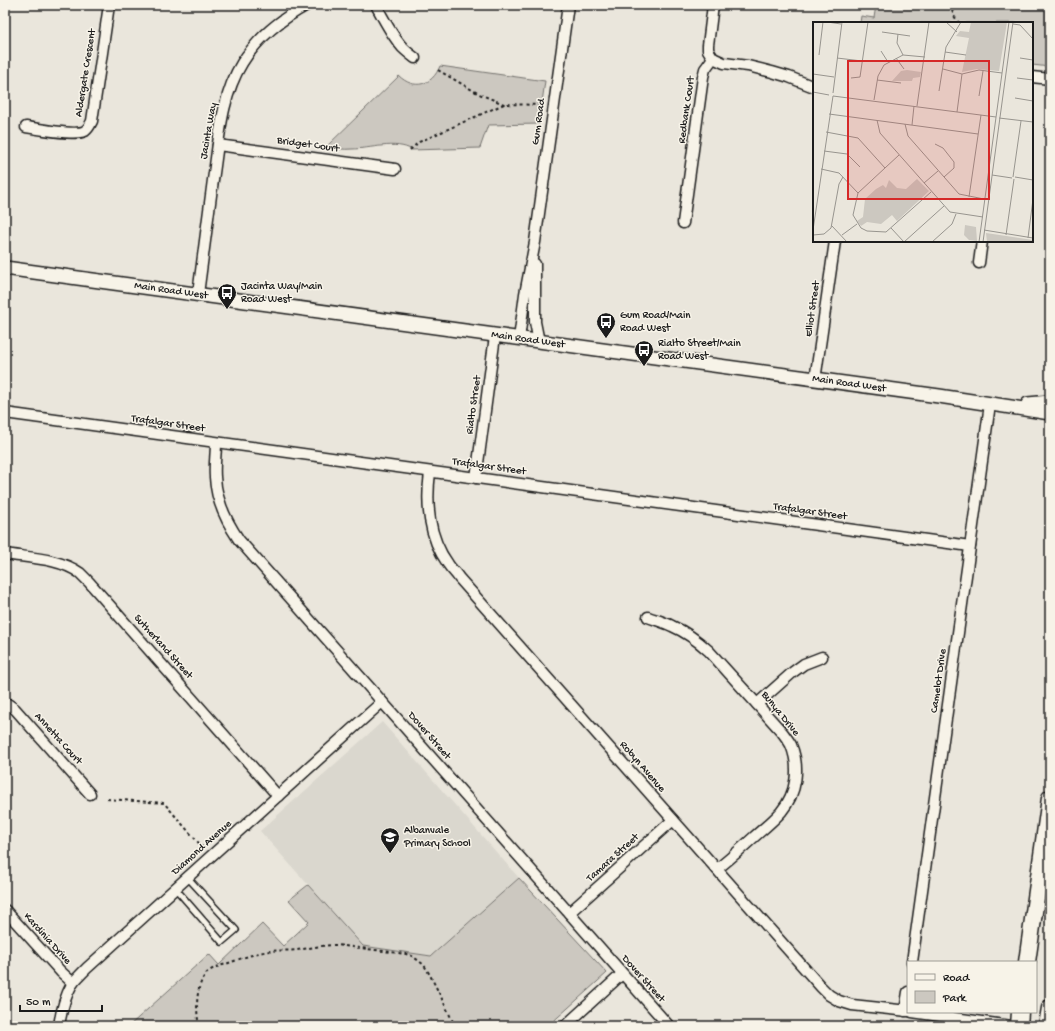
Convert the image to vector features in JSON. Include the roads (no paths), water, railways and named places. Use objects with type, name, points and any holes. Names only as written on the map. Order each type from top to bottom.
[{"type":"main road","points":[[1027,961],[1047,845],[1050,798]]},
{"type":"main road","points":[[1047,1026],[1050,1008]]},
{"type":"main road","points":[[1018,1026],[1020,1013]]},
{"type":"street","name":"Aldergate Crescent","points":[[26,127],[77,133],[90,127],[109,5]]},
{"type":"street","name":"Jacinta Way","points":[[198,294],[218,145],[224,111],[231,84],[242,63],[255,45],[295,8],[307,5]]},
{"type":"street","points":[[376,5],[396,39],[403,48],[415,58]]},
{"type":"street","name":"Gum Road","points":[[520,339],[525,294],[535,242],[568,5]]},
{"type":"street","points":[[713,5],[708,45],[708,50],[713,58],[724,63],[748,66],[772,72],[813,87]]},
{"type":"street","name":"Redbank Court","points":[[683,223],[703,77],[705,69],[713,58]]},
{"type":"street","points":[[1033,77],[1050,79]]},
{"type":"street","name":"Bridget Court","points":[[218,145],[395,169]]},
{"type":"street","name":"Gum Road","points":[[535,242],[536,322],[539,342]]},
{"type":"street","name":"Elliot Street","points":[[815,380],[834,242]]},
{"type":"street","points":[[979,263],[982,242]]},
{"type":"street","name":"Main Road West","points":[[5,268],[1050,412]]},
{"type":"street","name":"Rialto Street","points":[[476,478],[495,336]]},
{"type":"street","points":[[1006,406],[1050,402]]},
{"type":"street","name":"Camelot Drive","points":[[912,961],[990,404]]},
{"type":"street","points":[[1033,410],[1050,420]]},
{"type":"street","name":"Trafalgar Street","points":[[5,413],[970,546]]},
{"type":"street","name":"Dover Street","points":[[216,442],[214,466],[216,489],[221,508],[230,527],[247,549],[669,1026]]},
{"type":"street","name":"Robyn Avenue","points":[[430,472],[428,505],[434,537],[447,563],[485,608],[829,995],[839,1001],[852,1004],[907,1012]]},
{"type":"street","name":"Sutherland Street","points":[[5,554],[46,560],[70,567],[80,573],[278,796]]},
{"type":"street","name":"Bunya Drive","points":[[648,617],[671,625],[684,632],[710,651],[782,732],[790,744],[795,756],[796,780],[794,791],[789,801],[781,812],[768,825],[717,869]]},
{"type":"street","points":[[757,704],[804,664],[822,657]]},
{"type":"street","name":"Annetta Court","points":[[5,702],[19,714],[90,794]]},
{"type":"street","name":"Diamond Avenue","points":[[58,1026],[62,1008],[73,983],[87,968],[382,702]]},
{"type":"street","name":"Tamara Street","points":[[569,913],[673,820]]},
{"type":"street","name":"Kardinia Drive","points":[[5,910],[61,972],[73,983]]},
{"type":"street","points":[[565,1026],[622,974]]},
{"type":"street","name":"Robyn Avenue","points":[[915,1013],[1011,1026]]},
{"type":"lane","points":[[175,888],[222,942],[236,930],[188,878]]},
{"type":"place","name":"Jacinta Way/Main Road West","points":[[227,310]]},
{"type":"place","name":"Gum Road/Main Road West","points":[[606,339]]},
{"type":"place","name":"Rialto Street/Main Road West","points":[[644,367]]},
{"type":"place","name":"Albanvale Primary School","points":[[390,854]]}]
